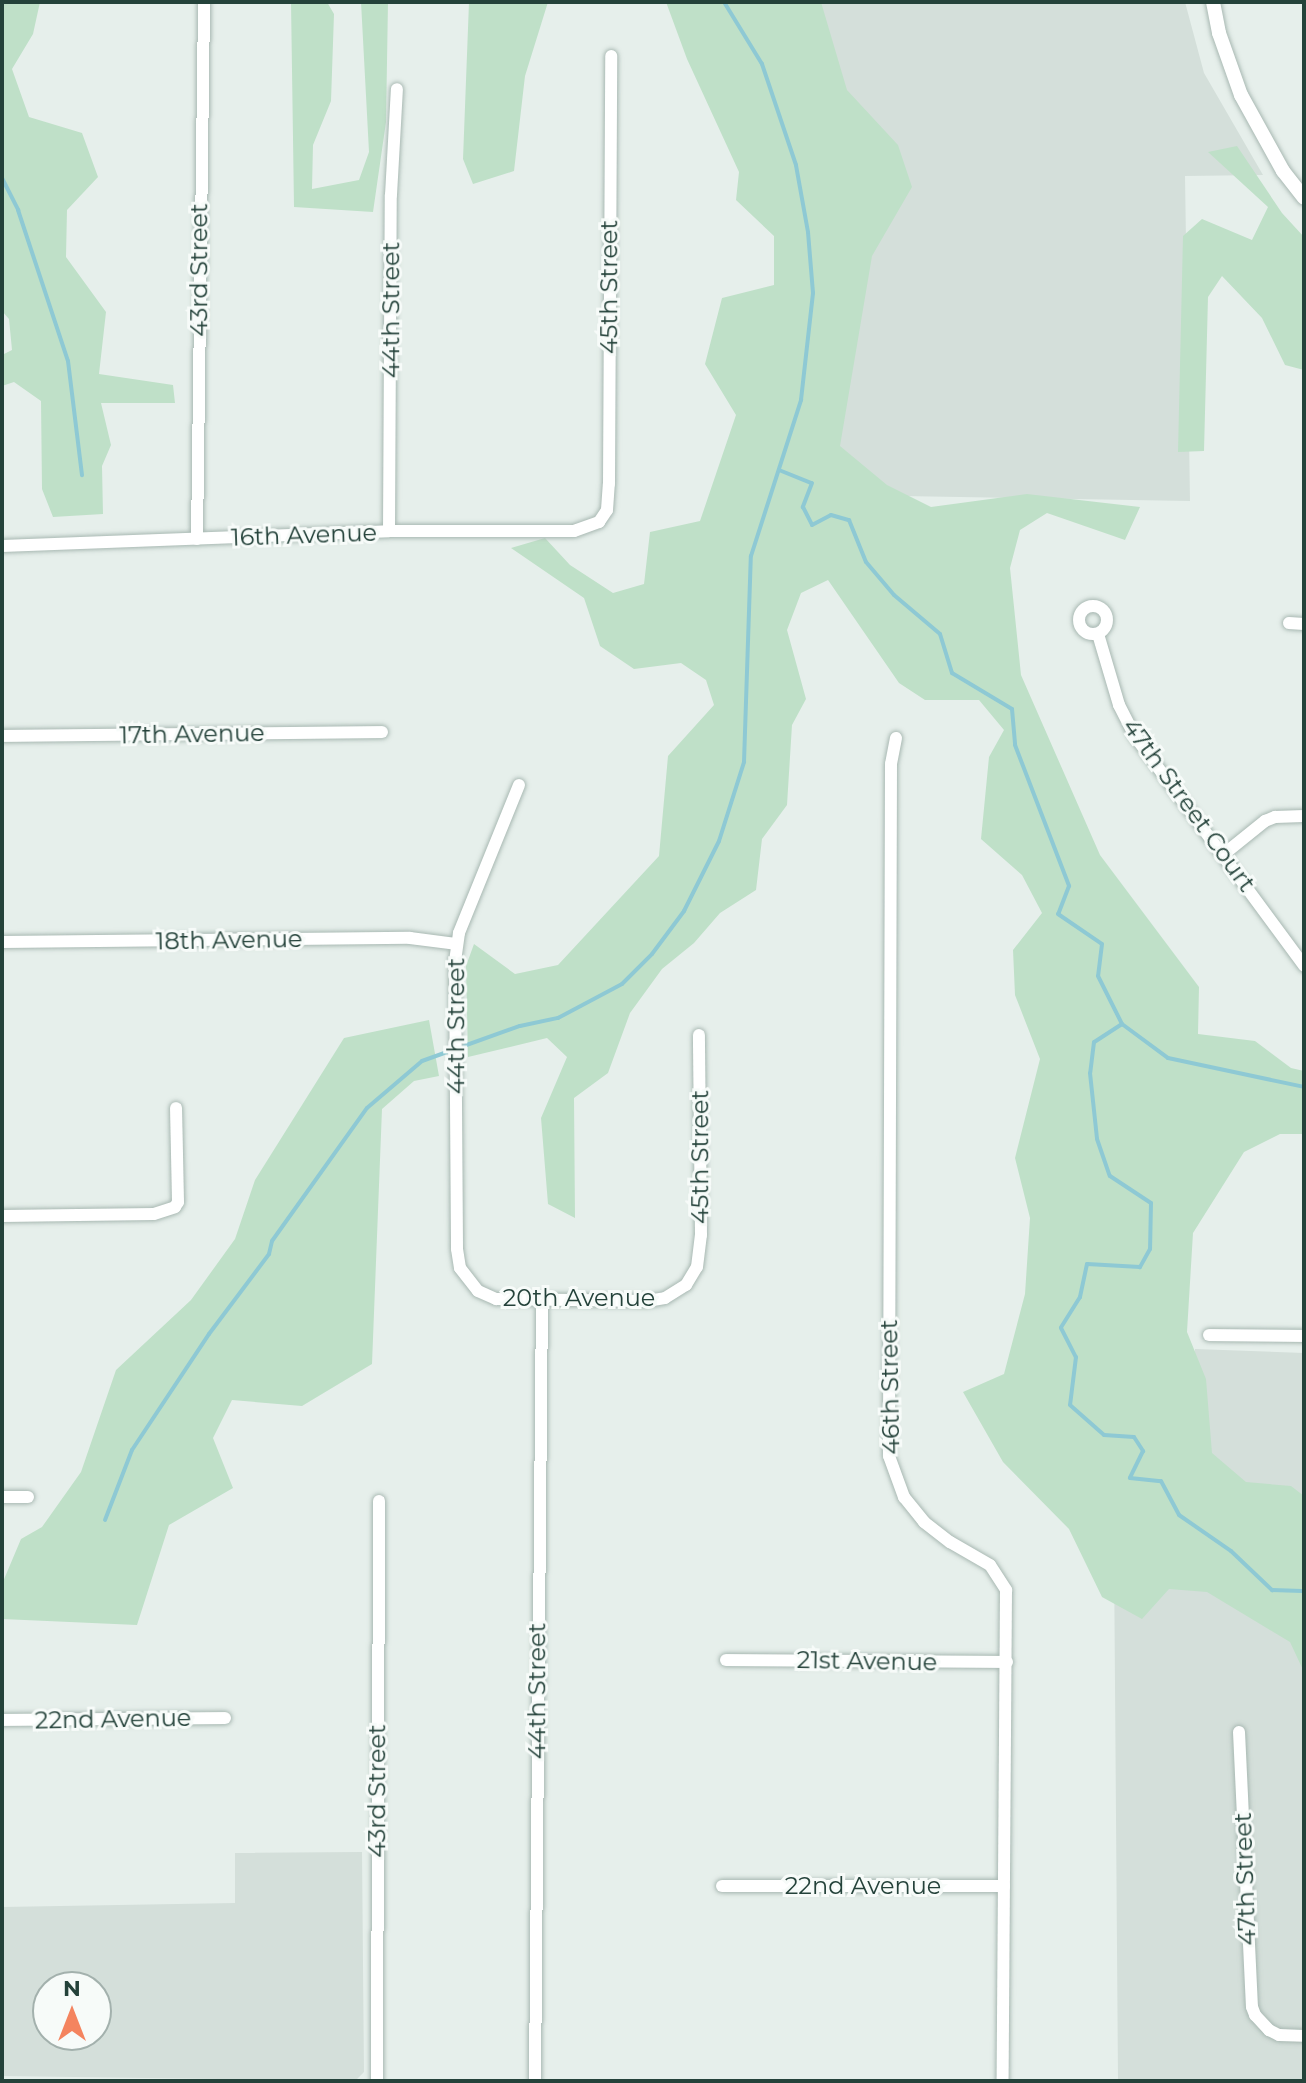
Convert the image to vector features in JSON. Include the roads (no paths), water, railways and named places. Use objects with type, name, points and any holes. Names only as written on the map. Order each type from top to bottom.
[{"type":"street","name":"43rd Street","points":[[197,539],[204,2]]},
{"type":"street","points":[[1213,2],[1225,53],[1254,124],[1304,198]]},
{"type":"street","name":"45th Street","points":[[603,518],[607,510],[609,484],[611,56]]},
{"type":"street","name":"44th Street","points":[[389,531],[391,195],[397,89]]},
{"type":"street","name":"16th Avenue","points":[[2,546],[389,531],[574,531],[603,518]]},
{"type":"street","points":[[1289,623],[1304,624]]},
{"type":"street","name":"47th Street Court","points":[[1098,634],[1119,705],[1134,735],[1304,966]]},
{"type":"street","name":"17th Avenue","points":[[2,736],[382,732]]},
{"type":"street","name":"46th Street","points":[[896,738],[891,764],[889,1456],[904,1497],[924,1522],[950,1542],[990,1565],[1004,1580],[1007,1662],[1003,2081]]},
{"type":"street","name":"44th Street","points":[[465,1277],[457,1249],[456,944],[519,785]]},
{"type":"street","points":[[1224,854],[1275,817],[1304,816]]},
{"type":"street","name":"18th Avenue","points":[[2,942],[410,938],[456,944]]},
{"type":"street","name":"45th Street","points":[[693,1277],[701,1235],[699,1035]]},
{"type":"street","points":[[2,1216],[154,1214],[175,1207],[178,1202],[176,1108]]},
{"type":"street","name":"20th Avenue","points":[[465,1277],[478,1291],[496,1299],[542,1302],[647,1301],[678,1293],[693,1277]]},
{"type":"street","name":"44th Street","points":[[535,2081],[542,1302]]},
{"type":"street","points":[[1209,1335],[1304,1336]]},
{"type":"street","points":[[2,1497],[28,1497]]},
{"type":"street","name":"43rd Street","points":[[377,2081],[379,1501]]},
{"type":"street","name":"21st Avenue","points":[[726,1660],[1007,1662]]},
{"type":"street","name":"22nd Avenue","points":[[2,1720],[225,1718]]},
{"type":"street","name":"47th Street","points":[[1239,1732],[1250,1990],[1255,2015],[1279,2035],[1304,2036]]},
{"type":"street","name":"22nd Avenue","points":[[722,1886],[1004,1886]]},
{"type":"waterway","points":[[105,1520],[132,1450],[209,1334],[269,1254],[272,1241],[367,1108],[422,1061],[520,1026],[558,1018],[622,984],[652,954],[684,911],[719,841],[744,762],[751,556],[801,400],[813,293],[808,232],[796,165],[762,64],[724,2]]},
{"type":"waterway","points":[[2,178],[18,210],[68,361],[82,475]]},
{"type":"waterway","points":[[779,470],[812,483],[803,507],[812,525],[831,515],[849,520],[866,562],[894,595],[940,634],[952,673],[1012,709],[1015,745],[1069,886],[1058,914],[1102,944],[1098,976],[1122,1024],[1168,1058],[1304,1087]]},
{"type":"waterway","points":[[1122,1024],[1094,1042],[1090,1073],[1097,1139],[1110,1176],[1151,1203],[1150,1249],[1140,1267],[1087,1264],[1080,1297],[1061,1328],[1076,1357],[1070,1405],[1104,1435],[1134,1437],[1143,1451],[1130,1478],[1161,1481],[1179,1515],[1231,1551],[1272,1590],[1302,1591]]}]
